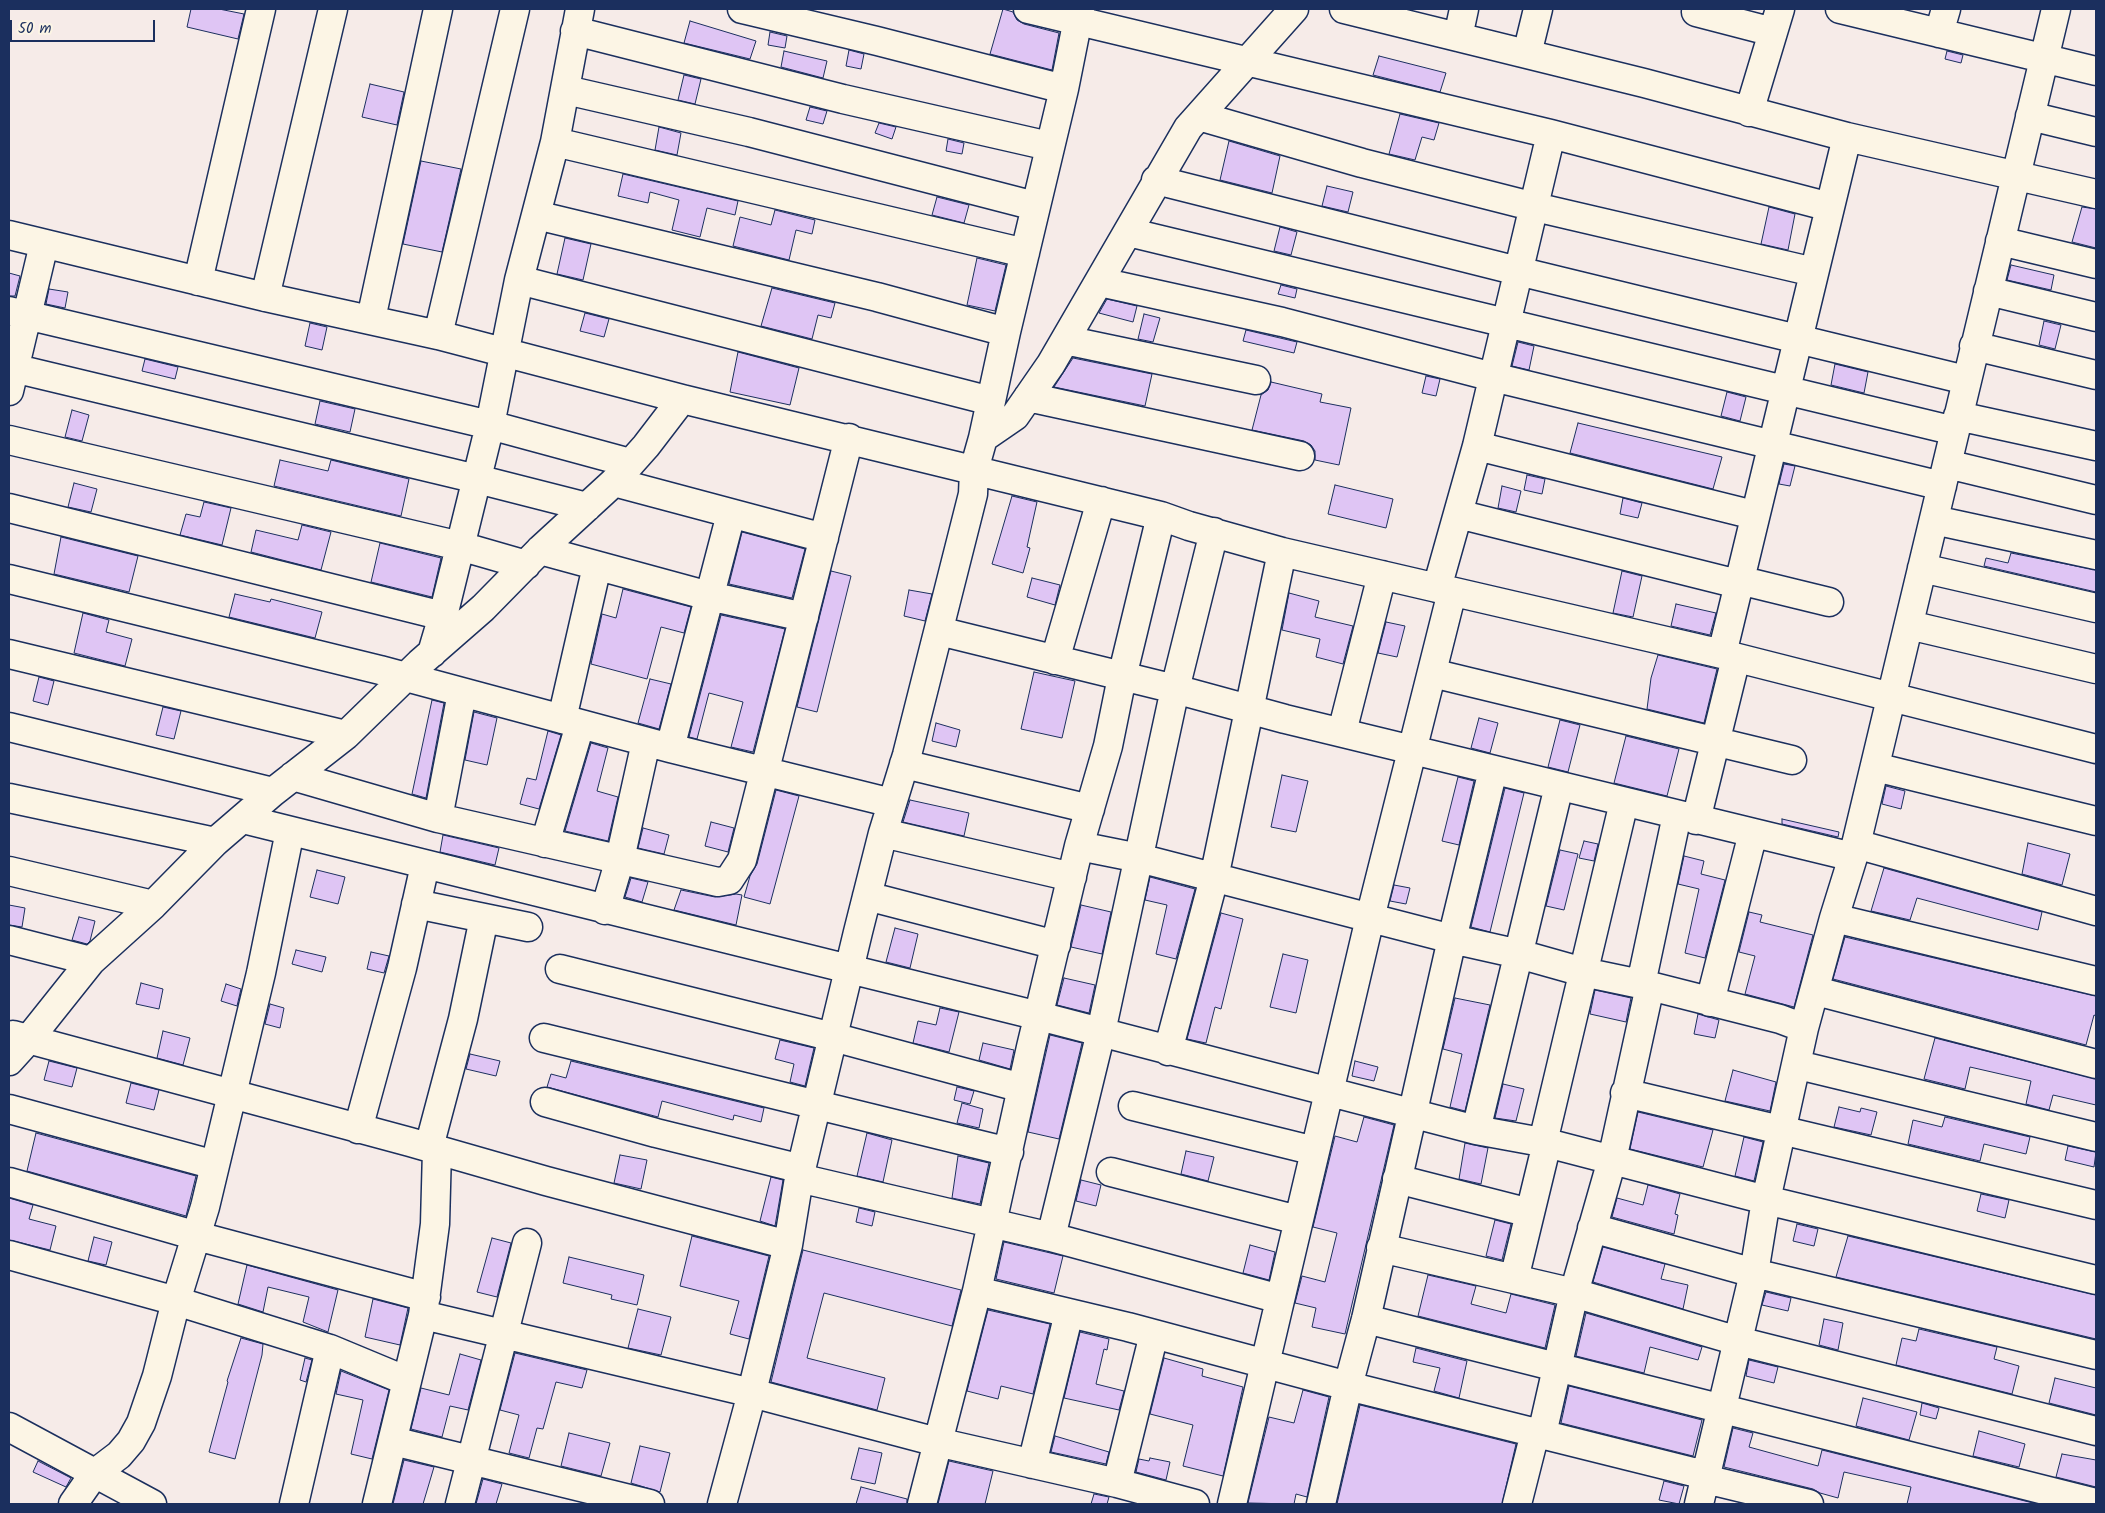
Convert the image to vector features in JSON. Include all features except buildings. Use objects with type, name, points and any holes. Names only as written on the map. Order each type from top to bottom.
[{"type":"street","points":[[198,281],[261,9]]},
{"type":"street","points":[[265,296],[332,9]]},
{"type":"street","points":[[371,319],[438,9]]},
{"type":"street","points":[[438,335],[515,9]]},
{"type":"street","points":[[742,9],[1064,89]]},
{"type":"street","points":[[1028,9],[1079,15],[1248,60],[1551,134],[1830,207]]},
{"type":"street","points":[[983,438],[1015,416],[1028,397],[1100,282],[1156,180],[1188,128],[1294,9]]},
{"type":"street","points":[[1344,9],[1386,14],[1458,37],[1847,137],[2096,194]]},
{"type":"street","points":[[1458,37],[1464,9]]},
{"type":"street","points":[[1527,54],[1538,9]]},
{"type":"street","points":[[1840,9],[1943,21],[2044,59],[2096,71]]},
{"type":"street","points":[[1703,1486],[1754,1273],[1766,1200],[1798,1065],[1804,1028],[1816,991],[1834,918],[1855,851],[1974,346],[2056,9]]},
{"type":"street","points":[[1696,12],[1777,20],[1749,112]]},
{"type":"street","points":[[722,1504],[752,1393],[788,1245],[800,1174],[818,1106],[848,970],[883,832],[904,764],[939,631],[973,494],[974,470],[1064,89],[1079,15]]},
{"type":"street","points":[[432,653],[444,616],[490,426],[519,280],[556,142],[578,20],[843,98],[1050,146]]},
{"type":"street","points":[[566,90],[749,132],[1035,206]]},
{"type":"street","points":[[1199,116],[1362,163],[1535,207],[1814,272]]},
{"type":"street","points":[[2030,116],[2096,132]]},
{"type":"street","points":[[1232,1504],[1370,918],[1432,673],[1444,590],[1458,514],[1477,446],[1551,134]]},
{"type":"street","points":[[1517,1504],[1539,1433],[1574,1293],[1612,1160],[1645,985],[1687,817],[1715,742],[1729,656],[1738,582],[1847,137]]},
{"type":"street","points":[[556,142],[1025,253]]},
{"type":"street","points":[[1156,180],[1518,271],[1966,380]]},
{"type":"street","points":[[536,214],[877,298],[1006,332]]},
{"type":"street","points":[[1128,232],[1786,390],[1957,423],[2096,446]]},
{"type":"street","points":[[9,235],[198,281],[438,335],[682,398],[1161,516],[1189,526],[1282,552],[1729,656],[2096,749]]},
{"type":"street","points":[[2000,241],[2096,264]]},
{"type":"street","points":[[44,244],[18,313],[10,375],[477,479],[587,508]]},
{"type":"street","points":[[519,280],[991,400]]},
{"type":"street","points":[[1100,282],[1282,322],[1493,377],[1772,445],[2096,500]]},
{"type":"street","points":[[1988,291],[2096,317]]},
{"type":"street","points":[[18,313],[490,426],[731,514],[824,538]]},
{"type":"street","points":[[1065,340],[1256,380]]},
{"type":"street","points":[[1974,346],[2096,374]]},
{"type":"street","points":[[1028,397],[1300,456]]},
{"type":"street","points":[[9,1061],[19,1037],[91,961],[154,905],[215,842],[283,784],[346,735],[404,678],[483,608],[533,557],[622,473],[682,398]]},
{"type":"street","points":[[9,727],[283,784],[718,882],[729,880],[742,860],[766,772],[849,438]]},
{"type":"street","points":[[9,440],[460,546],[597,566],[709,596],[804,617]]},
{"type":"street","points":[[1477,446],[1754,515]]},
{"type":"street","points":[[1055,660],[1101,501]]},
{"type":"street","points":[[9,508],[444,616]]},
{"type":"street","points":[[605,910],[620,859],[709,596],[731,514]]},
{"type":"street","points":[[1458,514],[1738,582],[1829,602]]},
{"type":"street","points":[[922,1504],[936,1442],[977,1290],[1079,846],[1108,746],[1122,677],[1161,516]]},
{"type":"street","points":[[1934,520],[2096,555]]},
{"type":"street","points":[[1051,1237],[1101,1032],[1175,689],[1214,532]]},
{"type":"street","points":[[1168,1051],[1214,878],[1282,552]]},
{"type":"street","points":[[545,843],[571,722],[597,566]]},
{"type":"street","points":[[1922,568],[2096,608]]},
{"type":"street","points":[[1342,732],[1382,575]]},
{"type":"street","points":[[9,579],[892,803]]},
{"type":"street","points":[[1908,625],[2096,669]]},
{"type":"street","points":[[939,631],[1753,834],[1855,851],[2096,911]]},
{"type":"street","points":[[9,654],[346,735]]},
{"type":"street","points":[[1432,673],[1792,760]]},
{"type":"street","points":[[438,818],[462,693]]},
{"type":"street","points":[[904,764],[1090,809]]},
{"type":"street","points":[[1875,766],[2096,821]]},
{"type":"street","points":[[1321,1504],[1493,770]]},
{"type":"street","points":[[1476,1130],[1559,786]]},
{"type":"street","points":[[9,798],[215,842]]},
{"type":"street","points":[[1514,1279],[1583,972],[1624,802]]},
{"type":"street","points":[[243,819],[1039,1016],[1168,1051],[1330,1090],[1476,1130],[1545,1143],[1766,1200],[2096,1280]]},
{"type":"street","points":[[73,1504],[94,1474],[119,1456],[131,1440],[141,1423],[157,1376],[176,1301],[197,1236],[215,1165],[261,973],[290,831]]},
{"type":"street","points":[[883,832],[1072,877]]},
{"type":"street","points":[[1710,1002],[1753,834]]},
{"type":"street","points":[[1079,846],[1139,858],[1452,939],[1519,954],[1583,972],[1645,985],[1804,1028]]},
{"type":"street","points":[[358,1128],[402,968],[425,865]]},
{"type":"street","points":[[9,871],[154,905]]},
{"type":"street","points":[[867,896],[1056,945]]},
{"type":"street","points":[[416,904],[528,927]]},
{"type":"street","points":[[377,1504],[425,1306],[435,1224],[433,1149],[484,918]]},
{"type":"street","points":[[1834,918],[2096,981]]},
{"type":"street","points":[[9,940],[91,961]]},
{"type":"street","points":[[560,969],[833,1037],[1022,1088]]},
{"type":"street","points":[[1816,991],[2096,1064]]},
{"type":"street","points":[[19,1037],[788,1245]]},
{"type":"street","points":[[544,1038],[1009,1152]]},
{"type":"street","points":[[1798,1065],[2096,1136]]},
{"type":"street","points":[[1626,1093],[2096,1205]]},
{"type":"street","points":[[545,1102],[800,1174],[992,1224],[1051,1237],[1280,1300]]},
{"type":"street","points":[[1133,1106],[1315,1151]]},
{"type":"street","points":[[9,1109],[215,1165]]},
{"type":"street","points":[[1111,1172],[1298,1220]]},
{"type":"street","points":[[1397,1179],[1530,1213]]},
{"type":"street","points":[[9,1182],[197,1236],[425,1306],[503,1334],[752,1393],[936,1442],[1117,1483],[1195,1504]]},
{"type":"street","points":[[1592,1228],[1754,1273],[2096,1355]]},
{"type":"street","points":[[460,1504],[527,1243]]},
{"type":"street","points":[[1381,1248],[1574,1293],[1738,1341],[2096,1431]]},
{"type":"street","points":[[9,1254],[176,1301],[330,1349],[407,1381]]},
{"type":"street","points":[[977,1290],[1154,1334],[1348,1386],[1539,1433],[1703,1486],[1809,1504]]},
{"type":"street","points":[[1032,1464],[1069,1313]]},
{"type":"street","points":[[1366,1318],[1433,1337],[1556,1365],[1721,1409],[2096,1503]]},
{"type":"street","points":[[1117,1483],[1154,1334]]},
{"type":"street","points":[[294,1504],[330,1349]]},
{"type":"street","points":[[9,1427],[152,1504]]},
{"type":"street","points":[[393,1440],[650,1504]]}]
